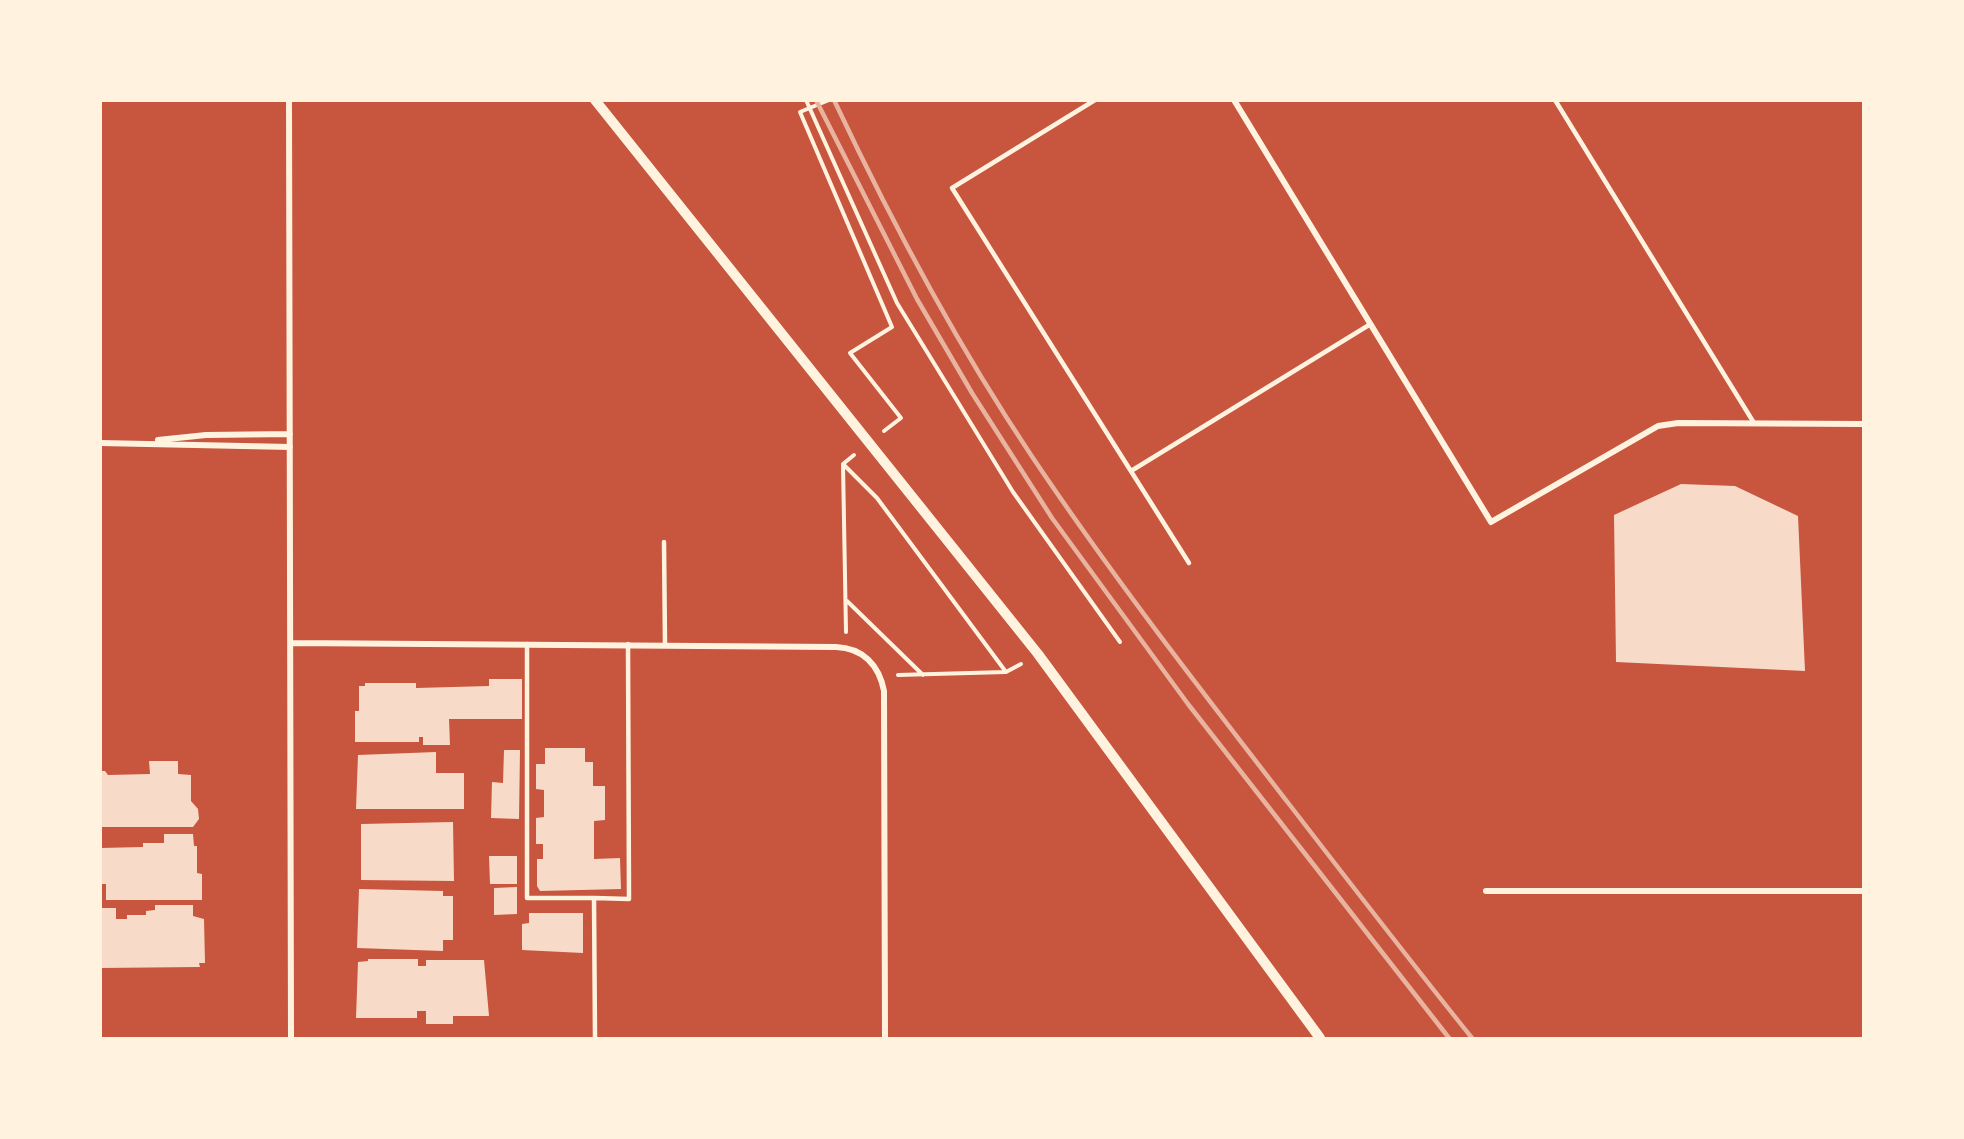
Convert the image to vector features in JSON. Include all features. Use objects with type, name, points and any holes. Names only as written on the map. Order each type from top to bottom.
[{"type":"street","points":[[289,100],[291,1038]]},
{"type":"street","points":[[595,100],[1038,654],[1320,1038]]},
{"type":"street","points":[[1234,100],[1491,522],[1658,426],[1678,423],[1863,424]]},
{"type":"street","points":[[139,442],[206,435],[290,434]]},
{"type":"street","points":[[100,443],[139,442],[290,447]]},
{"type":"street","points":[[291,642],[664,644],[845,648],[861,653],[872,662],[884,691],[886,735],[885,1038]]},
{"type":"street","points":[[1486,891],[1863,891]]},
{"type":"lane","points":[[1095,100],[952,188],[1189,563]]},
{"type":"lane","points":[[1555,100],[1754,423]]},
{"type":"lane","points":[[1131,471],[1370,325]]},
{"type":"lane","points":[[664,542],[664,644]]},
{"type":"lane","points":[[527,644],[527,898],[629,899],[628,644]]},
{"type":"lane","points":[[594,898],[596,1038]]},
{"type":"path","points":[[806,100],[897,303],[1013,492],[1120,642]]},
{"type":"path","points":[[829,100],[800,112],[892,327],[850,353],[901,418],[881,434]]},
{"type":"path","points":[[845,648],[843,464],[877,498],[1006,672]]},
{"type":"path","points":[[846,600],[880,630],[923,675]]},
{"type":"path","points":[[879,675],[1006,672],[1029,660]]},
{"type":"building","points":[[1681,484],[1735,486],[1798,516],[1805,671],[1616,662],[1614,515]]},
{"type":"building","points":[[489,679],[522,679],[522,719],[449,719],[450,745],[423,745],[423,737],[419,737],[419,742],[355,742],[355,711],[359,711],[359,686],[365,686],[365,683],[416,683],[416,688],[489,686]]},
{"type":"building","points":[[545,748],[585,748],[585,762],[593,762],[593,786],[605,786],[605,820],[594,821],[594,859],[620,858],[621,889],[540,891],[537,886],[537,859],[543,859],[543,844],[536,844],[536,818],[544,817],[544,790],[536,789],[536,764],[545,764]]},
{"type":"building","points":[[504,750],[520,750],[519,819],[491,818],[492,782],[503,783]]},
{"type":"building","points":[[436,752],[436,773],[464,773],[464,809],[356,809],[358,755]]},
{"type":"building","points":[[149,761],[178,761],[178,774],[191,775],[191,801],[198,809],[199,819],[193,827],[100,827],[100,771],[105,771],[108,775],[150,774]]},
{"type":"building","points":[[453,822],[454,881],[361,880],[361,824]]},
{"type":"building","points":[[164,834],[193,834],[194,846],[197,846],[197,873],[202,874],[202,900],[106,900],[106,884],[100,884],[100,848],[143,847],[143,843],[164,843]]},
{"type":"building","points":[[489,856],[517,856],[517,884],[490,884]]},
{"type":"building","points":[[517,887],[517,914],[494,915],[494,888]]},
{"type":"building","points":[[359,889],[443,891],[443,896],[453,896],[453,940],[443,940],[443,951],[357,948]]},
{"type":"building","points":[[155,905],[193,905],[193,916],[204,919],[205,963],[199,963],[200,967],[100,968],[100,908],[116,908],[116,919],[127,919],[127,915],[146,915],[146,911],[155,910]]},
{"type":"building","points":[[529,913],[583,913],[583,953],[522,950],[522,924],[529,923]]},
{"type":"building","points":[[368,959],[418,959],[418,966],[426,966],[426,960],[484,960],[489,1016],[453,1016],[453,1024],[426,1024],[426,1011],[417,1011],[417,1018],[356,1018],[358,962],[368,961]]},
{"type":"railway","points":[[816,100],[917,299],[972,393],[1052,518],[1188,704],[1449,1038]]},
{"type":"railway","points":[[834,100],[926,282],[1003,413],[1031,455],[1093,545],[1190,675],[1472,1038]]}]
